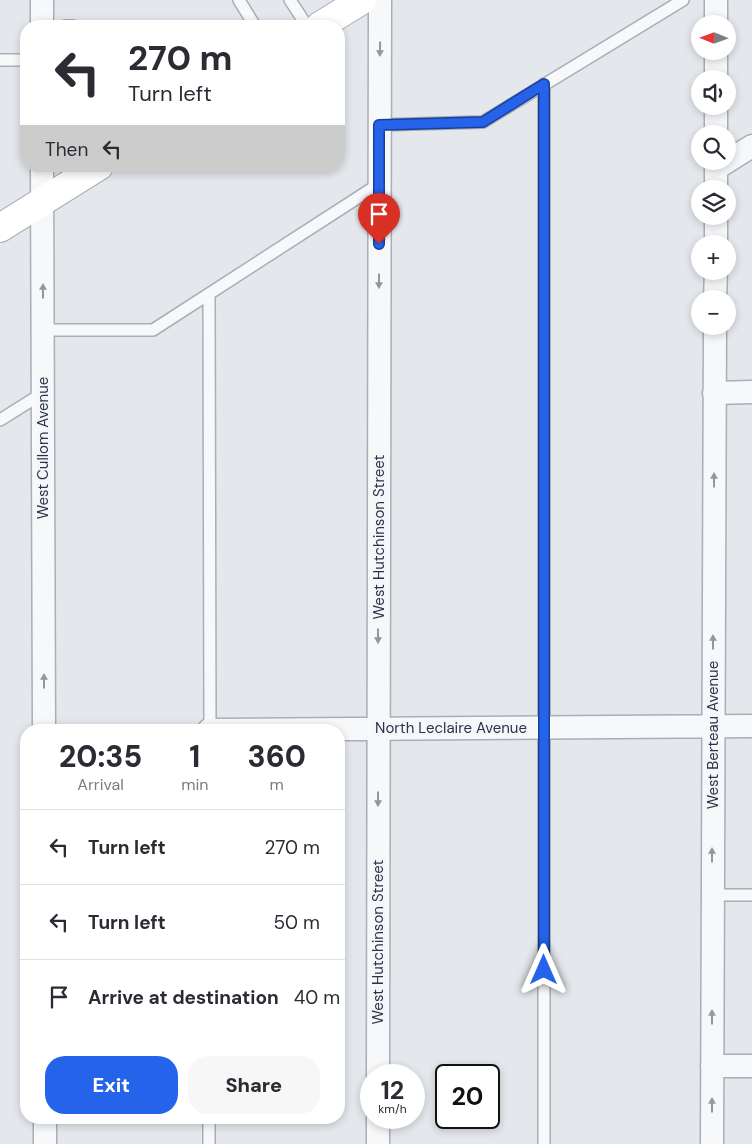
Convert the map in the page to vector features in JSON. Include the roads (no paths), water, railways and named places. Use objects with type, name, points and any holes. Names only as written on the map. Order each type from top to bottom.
[{"type":"main road","points":[[330,20],[362,0]]},
{"type":"main road","points":[[0,228],[90,172]]},
{"type":"street","name":"West Hutchinson Street","points":[[378,1064],[380,0]]},
{"type":"street","points":[[716,0],[716,15]]},
{"type":"street","points":[[716,173],[752,146]]},
{"type":"street","name":"West Cullom Avenue","points":[[42,172],[44,724]]},
{"type":"street","name":"West Berteau Avenue","points":[[712,1144],[715,335]]},
{"type":"street","points":[[714,392],[752,392]]},
{"type":"street","name":"North Leclaire Avenue","points":[[345,729],[752,726]]},
{"type":"street","points":[[712,1066],[752,1066]]},
{"type":"street","points":[[45,1124],[45,1144]]},
{"type":"street","points":[[378,1129],[378,1144]]},
{"type":"lane","points":[[239,0],[251,20]]},
{"type":"lane","points":[[290,0],[303,20]]},
{"type":"lane","points":[[379,125],[483,122],[683,0]]},
{"type":"lane","points":[[0,60],[20,60]]},
{"type":"lane","points":[[544,84],[544,1144]]},
{"type":"lane","points":[[43,330],[152,330],[379,184]]},
{"type":"lane","points":[[209,294],[210,724]]},
{"type":"lane","points":[[0,420],[43,393]]},
{"type":"lane","points":[[712,896],[752,895]]},
{"type":"lane","points":[[209,1144],[210,1124]]}]
